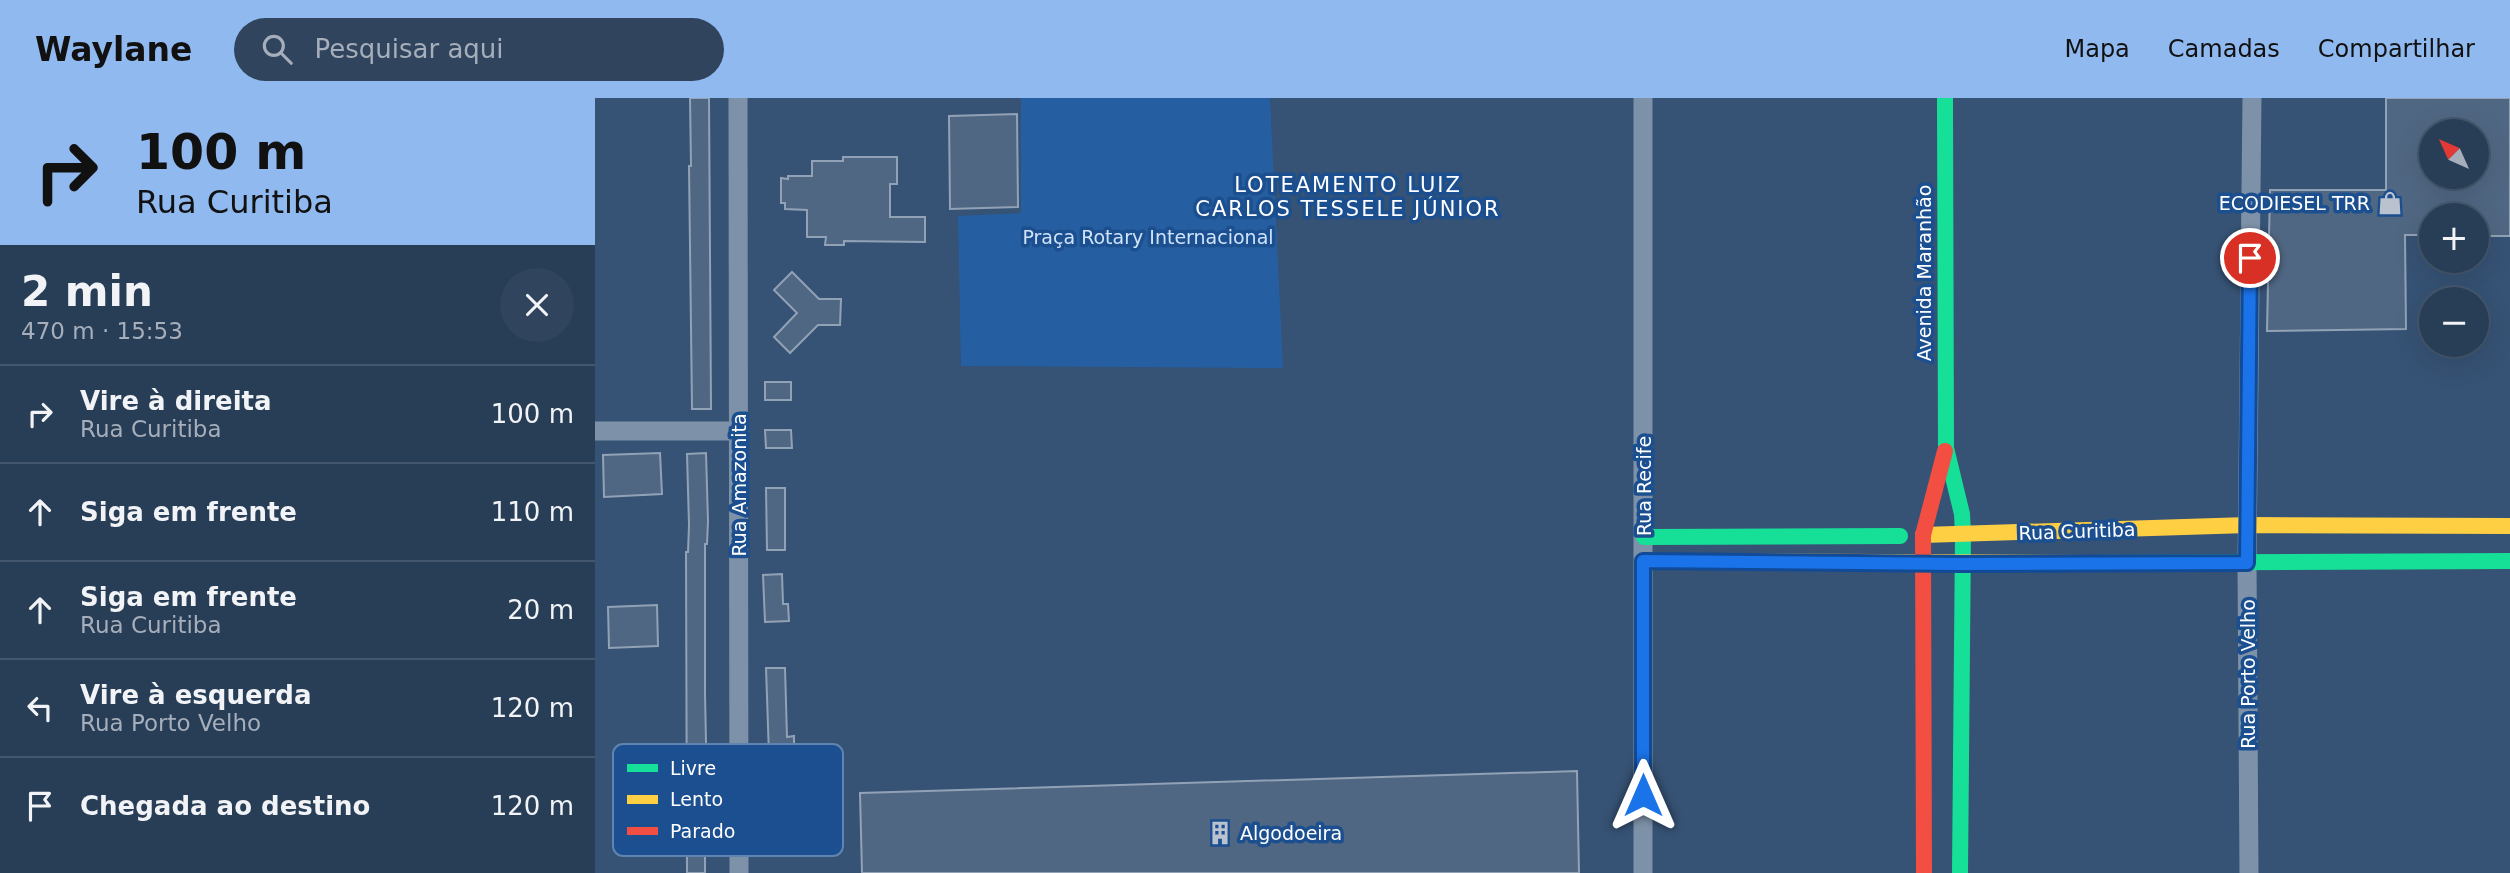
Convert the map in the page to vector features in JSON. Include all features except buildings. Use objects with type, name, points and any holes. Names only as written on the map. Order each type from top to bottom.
[{"type":"street","name":"Rua Amazonita","points":[[738,98],[739,744]]},
{"type":"street","name":"Rua Recife","points":[[1643,98],[1643,873]]},
{"type":"street","name":"Avenida Maranhão","points":[[1945,98],[1946,448]]},
{"type":"street","name":"Rua Porto Velho","points":[[2249,873],[2247,563],[2252,98]]},
{"type":"street","points":[[595,431],[739,431]]},
{"type":"street","points":[[1946,448],[1962,514],[1963,534],[1960,873]]},
{"type":"street","points":[[1924,873],[1923,535],[1946,448]]},
{"type":"street","name":"Rua Curitiba","points":[[1644,537],[1900,536],[2248,526],[2510,526]]},
{"type":"street","points":[[1643,561],[1923,564]]},
{"type":"street","name":"Rua Curitiba","points":[[1923,564],[2510,561]]},
{"type":"green space","name":"Praça Rotary Internacional","points":[[1021,98],[1270,98],[1283,368],[961,366],[958,216],[1021,213]]},
{"type":"traffic: fast","points":[[1945,98],[1946,448],[1962,514],[1963,534],[1960,873]]},
{"type":"traffic: fast","points":[[1644,537],[1900,536]]},
{"type":"traffic: fast","points":[[2085,563],[2510,561]]},
{"type":"traffic: slow","points":[[1923,535],[2248,525],[2510,526]]},
{"type":"traffic: slow","points":[[1643,561],[2085,563]]},
{"type":"traffic: jam","points":[[1924,873],[1923,535],[1945,451]]},
{"type":"place","name":"ECODIESEL TRR","points":[[2390,203]]},
{"type":"place","name":"Algodoeira","points":[[1220,833]]},
{"type":"district","name":"LOTEAMENTO LUIZ CARLOS TESSELE JÚNIOR","points":[[1348,197]]},
{"type":"route","points":[[1643,795],[1643,561],[2247,563],[2250,258]]}]
